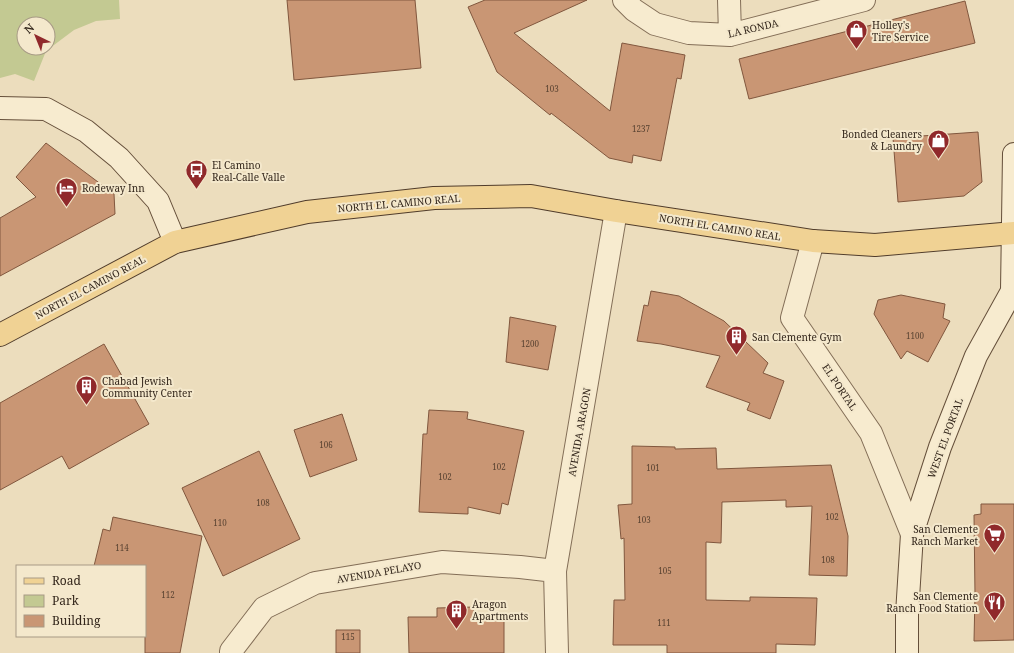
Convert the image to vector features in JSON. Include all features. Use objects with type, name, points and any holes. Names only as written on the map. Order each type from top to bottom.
[{"type":"main road","name":"NORTH EL CAMINO REAL","points":[[0,335],[175,242],[307,212],[434,198],[530,196],[616,211],[813,241],[875,245],[1013,233]]},
{"type":"street","name":"LA RONDA","points":[[624,0],[634,10],[655,24],[689,33],[730,36],[864,0]]},
{"type":"street","points":[[729,0],[730,36]]},
{"type":"street","points":[[0,108],[46,109],[86,131],[119,158],[158,200],[175,242]]},
{"type":"street","name":"WEST EL PORTAL","points":[[907,653],[907,614],[912,534],[940,447],[976,356],[1012,291],[1014,154]]},
{"type":"street","name":"AVENIDA ARAGON","points":[[557,653],[555,571],[616,211]]},
{"type":"street","name":"EL PORTAL","points":[[813,241],[792,318],[871,433],[912,534]]},
{"type":"street","name":"AVENIDA PELAYO","points":[[231,653],[264,608],[315,583],[442,562],[520,567],[555,571]]},
{"type":"green space","points":[[0,0],[119,0],[120,19],[96,21],[74,30],[56,44],[56,16],[16,16],[16,56],[44,56],[34,81],[15,74],[0,78]]},
{"type":"building","points":[[287,0],[415,0],[421,68],[294,80]]},
{"type":"building","points":[[485,0],[587,0],[514,33],[610,111],[622,43],[685,55],[681,79],[677,78],[661,161],[633,155],[632,163],[609,158],[551,113],[550,115],[497,72],[468,7]]},
{"type":"building","name":"Holley's Tire Service","points":[[965,1],[975,43],[749,99],[739,59]]},
{"type":"building","name":"Bonded Cleaners & Laundry","points":[[978,132],[982,182],[964,196],[898,202],[893,138]]},
{"type":"building","name":"Rodeway Inn","points":[[46,143],[114,194],[115,214],[0,276],[0,218],[36,197],[16,177]]},
{"type":"building","name":"San Clemente Gym","points":[[651,291],[679,296],[724,321],[768,363],[763,373],[784,381],[770,419],[747,410],[750,403],[706,387],[720,356],[661,344],[637,341],[644,305],[648,306]]},
{"type":"building","points":[[901,295],[945,304],[943,318],[950,321],[928,362],[907,351],[901,359],[874,314],[878,300]]},
{"type":"building","points":[[510,317],[556,326],[548,370],[506,362]]},
{"type":"building","name":"Chabad Jewish Community Center","points":[[104,344],[149,424],[69,469],[62,456],[0,490],[0,403]]},
{"type":"building","points":[[429,410],[468,412],[467,419],[524,431],[508,505],[502,503],[500,514],[468,507],[468,514],[419,512],[423,434],[427,434]]},
{"type":"building","points":[[342,414],[357,460],[310,477],[294,430]]},
{"type":"building","points":[[632,446],[675,447],[675,449],[716,448],[717,469],[831,465],[848,536],[847,576],[809,575],[812,506],[786,507],[786,500],[722,502],[721,543],[706,542],[706,600],[750,601],[750,597],[817,598],[815,645],[776,644],[776,653],[667,653],[667,645],[613,645],[614,600],[625,600],[624,538],[621,539],[618,505],[632,504]]},
{"type":"building","points":[[259,451],[300,539],[223,576],[182,488]]},
{"type":"building","name":"San Clemente Ranch Market","points":[[981,504],[1014,504],[1014,640],[974,641],[974,515],[981,514]]},
{"type":"building","points":[[113,517],[202,536],[180,653],[145,653],[146,565],[94,565],[103,529],[110,531]]},
{"type":"building","name":"Aragon Apartments","points":[[474,607],[474,616],[504,615],[504,653],[409,653],[408,617],[437,617],[437,608]]},
{"type":"building","points":[[336,630],[360,630],[360,653],[336,653]]},
{"type":"place","name":"Holley's Tire Service","points":[[857,50]]},
{"type":"place","name":"Bonded Cleaners & Laundry","points":[[938,160]]},
{"type":"place","name":"El Camino Real-Calle Valle","points":[[197,190]]},
{"type":"place","name":"Rodeway Inn","points":[[66,208]]},
{"type":"place","name":"San Clemente Gym","points":[[737,356]]},
{"type":"place","name":"Chabad Jewish Community Center","points":[[87,406]]},
{"type":"place","name":"San Clemente Ranch Market","points":[[994,554]]},
{"type":"place","name":"San Clemente Ranch Food Station","points":[[994,622]]},
{"type":"place","name":"Aragon Apartments","points":[[456,630]]}]
